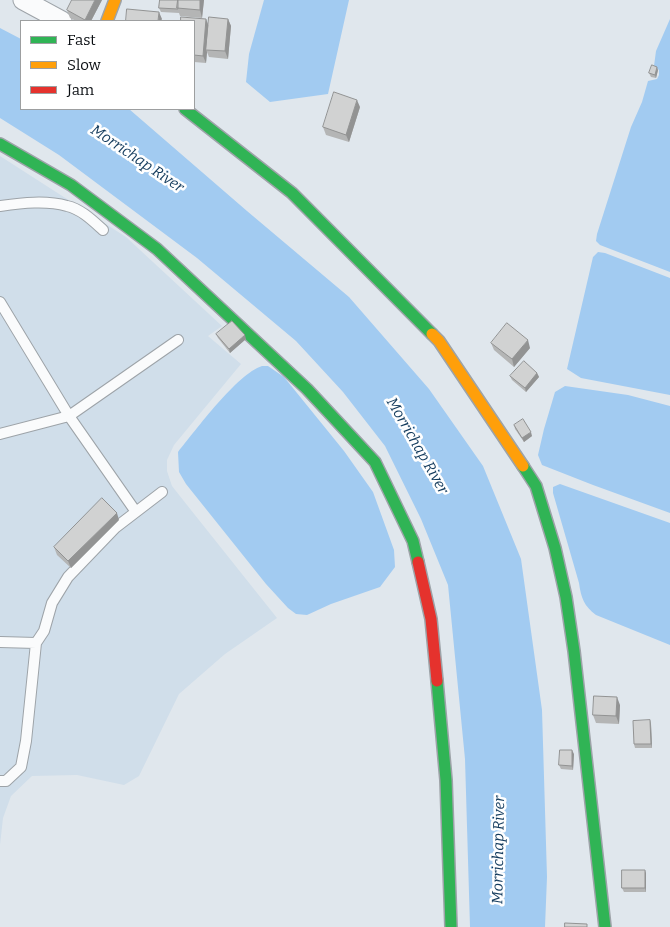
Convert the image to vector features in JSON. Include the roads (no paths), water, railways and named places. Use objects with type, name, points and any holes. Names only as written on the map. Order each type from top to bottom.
[{"type":"street","points":[[23,0],[60,20]]},
{"type":"street","points":[[107,20],[115,0]]},
{"type":"street","points":[[186,110],[292,194],[439,341],[536,486],[555,548],[566,597],[574,651],[605,927]]},
{"type":"street","points":[[0,144],[71,185],[157,250],[307,389],[375,462],[413,541],[431,620],[446,780],[451,927]]},
{"type":"lane","points":[[0,206],[30,202],[68,206],[88,216],[103,230]]},
{"type":"lane","points":[[0,302],[69,416],[136,512]]},
{"type":"lane","points":[[0,434],[69,416],[178,340]]},
{"type":"lane","points":[[0,781],[6,781],[21,767],[26,741],[36,643],[44,631],[52,604],[68,577],[115,528],[162,492]]},
{"type":"lane","points":[[0,642],[36,643]]},
{"type":"water","points":[[264,0],[349,0],[328,94],[270,102],[246,82],[249,54]]},
{"type":"water","points":[[670,19],[670,272],[600,245],[596,241],[631,127],[642,102],[648,81],[657,79],[659,75],[659,70],[654,66],[656,51]]},
{"type":"water","name":"Morrichap River","points":[[0,28],[20,38],[20,110],[130,110],[349,297],[429,389],[483,466],[521,559],[542,710],[547,877],[545,927],[470,927],[465,759],[448,585],[421,519],[385,446],[343,392],[296,341],[197,258],[59,155],[0,118]]},
{"type":"water","points":[[598,252],[670,278],[670,395],[581,378],[567,369],[593,257]]},
{"type":"water","points":[[262,366],[268,366],[284,377],[344,451],[373,492],[394,550],[395,567],[380,587],[331,604],[307,615],[296,614],[288,608],[266,584],[186,484],[179,472],[178,452],[229,391],[252,371]]},
{"type":"water","points":[[565,386],[628,395],[670,406],[670,513],[542,465],[538,455],[544,429],[555,392]]},
{"type":"water","points":[[560,484],[670,523],[670,645],[596,615],[586,605],[553,493],[553,487]]}]
